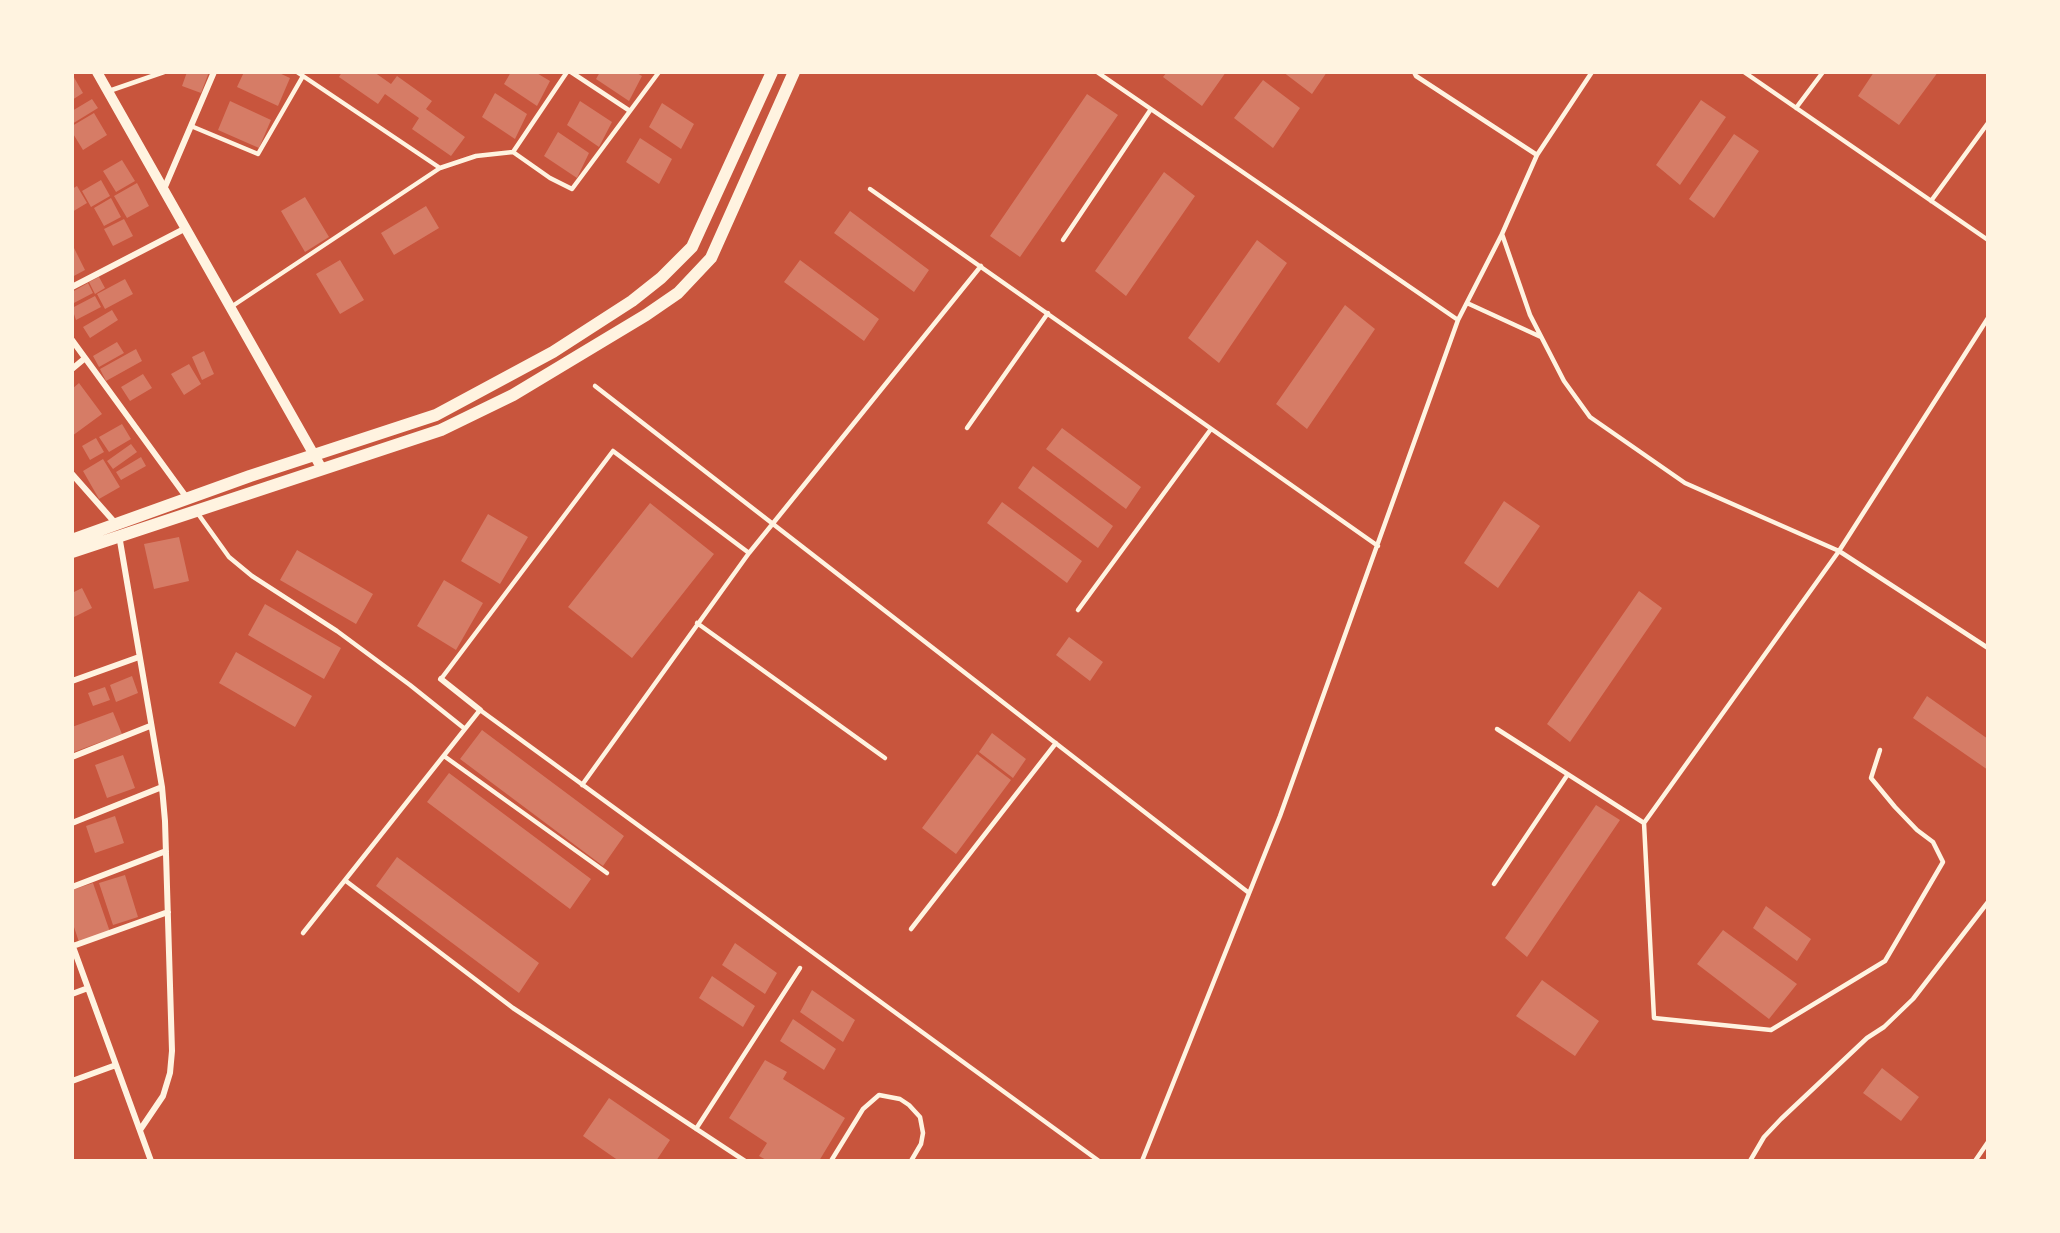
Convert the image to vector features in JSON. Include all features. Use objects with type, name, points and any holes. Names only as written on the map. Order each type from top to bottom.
[{"type":"main road","points":[[72,540],[187,498],[436,415],[490,387],[632,301],[661,278],[692,247],[772,72]]},
{"type":"main road","points":[[72,552],[441,430],[513,395],[565,366],[646,315],[678,293],[711,258],[794,72]]},
{"type":"street","points":[[97,72],[322,469]]},
{"type":"street","points":[[164,189],[214,72]]},
{"type":"street","points":[[72,287],[186,228]]},
{"type":"street","points":[[72,340],[187,498]]},
{"type":"street","points":[[72,369],[84,359]]},
{"type":"street","points":[[72,474],[116,523],[162,787],[172,1051],[170,1073],[163,1096],[140,1130]]},
{"type":"street","points":[[72,681],[139,657]]},
{"type":"street","points":[[441,680],[480,710]]},
{"type":"street","points":[[72,757],[150,726]]},
{"type":"street","points":[[72,823],[162,787]]},
{"type":"street","points":[[72,887],[166,851]]},
{"type":"street","points":[[151,1161],[73,945],[168,912]]},
{"type":"street","points":[[72,994],[88,988]]},
{"type":"street","points":[[72,1081],[116,1065]]},
{"type":"lane","points":[[109,92],[164,72]]},
{"type":"lane","points":[[297,72],[440,168]]},
{"type":"lane","points":[[513,152],[569,72],[630,111]]},
{"type":"lane","points":[[231,307],[440,168],[476,156],[513,152],[550,178],[572,189],[659,72]]},
{"type":"lane","points":[[1097,72],[1458,320]]},
{"type":"lane","points":[[1142,1161],[1280,816],[1458,320],[1502,234],[1537,155],[1592,72]]},
{"type":"lane","points":[[1744,72],[1988,240]]},
{"type":"lane","points":[[1796,108],[1823,72]]},
{"type":"lane","points":[[1413,74],[1537,155]]},
{"type":"lane","points":[[191,126],[258,154],[303,76]]},
{"type":"lane","points":[[1063,240],[1151,109]]},
{"type":"lane","points":[[1931,201],[1988,123]]},
{"type":"lane","points":[[870,189],[1378,546]]},
{"type":"lane","points":[[1502,234],[1530,315],[1564,381],[1590,417],[1685,483],[1839,551],[1988,648]]},
{"type":"lane","points":[[582,785],[697,623],[772,523],[981,266]]},
{"type":"lane","points":[[1467,303],[1542,338]]},
{"type":"lane","points":[[967,428],[1048,313]]},
{"type":"lane","points":[[1880,750],[1871,778],[1917,830],[1933,842],[1942,862],[1885,961],[1771,1030],[1654,1018],[1644,823],[1839,551],[1988,318]]},
{"type":"lane","points":[[595,386],[1249,893]]},
{"type":"lane","points":[[1078,610],[1211,429]]},
{"type":"lane","points":[[441,680],[613,451],[749,553]]},
{"type":"lane","points":[[196,511],[229,556],[252,576],[337,631],[465,729]]},
{"type":"lane","points":[[697,623],[885,758]]},
{"type":"lane","points":[[303,933],[480,710],[1099,1161]]},
{"type":"lane","points":[[1497,729],[1644,823]]},
{"type":"lane","points":[[911,929],[1056,743]]},
{"type":"lane","points":[[444,756],[607,873]]},
{"type":"lane","points":[[1494,884],[1568,774]]},
{"type":"lane","points":[[345,881],[513,1008],[745,1161]]},
{"type":"lane","points":[[1750,1161],[1764,1137],[1780,1119],[1867,1038],[1884,1027],[1912,999],[1988,902]]},
{"type":"lane","points":[[696,1129],[800,968]]},
{"type":"lane","points":[[831,1161],[863,1109],[879,1095],[900,1100],[909,1105],[920,1117],[923,1133],[921,1144],[912,1161]]},
{"type":"lane","points":[[1975,1161],[1988,1142]]},
{"type":"building","points":[[187,72],[209,72],[201,93],[182,86]]},
{"type":"building","points":[[244,72],[277,72],[290,78],[278,106],[237,87]]},
{"type":"building","points":[[342,72],[374,72],[391,84],[397,76],[432,101],[426,109],[465,137],[451,156],[412,129],[419,118],[385,94],[378,104],[339,77]]},
{"type":"building","points":[[511,72],[535,72],[550,81],[537,106],[504,84]]},
{"type":"building","points":[[600,72],[635,72],[642,76],[629,101],[596,79]]},
{"type":"building","points":[[1167,72],[1226,72],[1202,106],[1163,77]]},
{"type":"building","points":[[1283,72],[1327,72],[1312,94]]},
{"type":"building","points":[[1874,72],[1938,72],[1899,125],[1858,96]]},
{"type":"building","points":[[72,74],[83,93],[72,100]]},
{"type":"building","points":[[1263,80],[1300,108],[1273,148],[1234,118]]},
{"type":"building","points":[[495,93],[527,114],[515,139],[482,117]]},
{"type":"building","points":[[1087,94],[1118,115],[1020,257],[990,236]]},
{"type":"building","points":[[92,99],[98,108],[72,124],[72,111]]},
{"type":"building","points":[[1701,100],[1726,117],[1680,185],[1656,165]]},
{"type":"building","points":[[230,101],[271,120],[259,148],[218,130]]},
{"type":"building","points":[[580,101],[612,122],[599,147],[567,125]]},
{"type":"building","points":[[662,103],[694,124],[681,149],[649,127]]},
{"type":"building","points":[[94,113],[107,135],[83,150],[72,132],[72,126]]},
{"type":"building","points":[[558,132],[589,153],[577,178],[544,156]]},
{"type":"building","points":[[1734,134],[1759,151],[1714,218],[1689,199]]},
{"type":"building","points":[[640,138],[672,159],[659,184],[626,162]]},
{"type":"building","points":[[122,160],[135,181],[116,192],[103,171]]},
{"type":"building","points":[[1164,172],[1195,196],[1126,296],[1095,271]]},
{"type":"building","points":[[101,180],[110,196],[91,207],[82,191]]},
{"type":"building","points":[[137,183],[149,206],[127,218],[114,196]]},
{"type":"building","points":[[77,186],[87,203],[72,212],[72,189]]},
{"type":"building","points":[[305,197],[329,237],[305,252],[281,211]]},
{"type":"building","points":[[111,198],[121,217],[104,226],[94,208]]},
{"type":"building","points":[[426,206],[439,228],[394,255],[381,233]]},
{"type":"building","points":[[850,211],[929,270],[914,292],[834,233]]},
{"type":"building","points":[[124,219],[133,236],[113,246],[104,229]]},
{"type":"building","points":[[1257,240],[1287,263],[1219,363],[1188,338]]},
{"type":"building","points":[[74,248],[85,270],[72,277],[72,249]]},
{"type":"building","points":[[340,260],[364,300],[340,314],[316,274]]},
{"type":"building","points":[[800,260],[879,319],[864,341],[784,282]]},
{"type":"building","points":[[99,277],[105,288],[95,294],[89,282]]},
{"type":"building","points":[[125,279],[133,294],[105,309],[97,294]]},
{"type":"building","points":[[88,283],[93,293],[72,304],[72,292]]},
{"type":"building","points":[[95,296],[101,307],[76,320],[72,308]]},
{"type":"building","points":[[1345,305],[1375,329],[1307,429],[1276,404]]},
{"type":"building","points":[[112,310],[118,320],[90,338],[83,327]]},
{"type":"building","points":[[117,342],[124,353],[99,367],[93,356]]},
{"type":"building","points":[[136,349],[142,361],[106,381],[100,369]]},
{"type":"building","points":[[204,351],[214,374],[202,380],[192,357]]},
{"type":"building","points":[[189,364],[201,384],[184,395],[171,374]]},
{"type":"building","points":[[143,374],[152,388],[130,401],[121,387]]},
{"type":"building","points":[[79,383],[102,414],[72,436],[72,389]]},
{"type":"building","points":[[122,424],[131,439],[109,452],[99,437]]},
{"type":"building","points":[[1062,428],[1141,487],[1126,509],[1046,449]]},
{"type":"building","points":[[96,438],[104,452],[90,460],[82,446]]},
{"type":"building","points":[[131,444],[137,452],[113,469],[107,461]]},
{"type":"building","points":[[141,457],[146,466],[121,480],[116,472]]},
{"type":"building","points":[[103,459],[120,487],[99,499],[83,471]]},
{"type":"building","points":[[1033,466],[1113,526],[1098,548],[1018,488]]},
{"type":"building","points":[[1504,501],[1540,526],[1498,588],[1464,563]]},
{"type":"building","points":[[1002,502],[1082,561],[1067,583],[987,523]]},
{"type":"building","points":[[650,503],[714,554],[632,658],[568,607]]},
{"type":"building","points":[[488,514],[528,537],[500,584],[461,561]]},
{"type":"building","points":[[179,537],[189,581],[154,589],[144,544]]},
{"type":"building","points":[[297,550],[373,594],[356,624],[280,580]]},
{"type":"building","points":[[444,580],[483,603],[456,650],[417,626]]},
{"type":"building","points":[[82,588],[92,608],[72,618],[72,593]]},
{"type":"building","points":[[1639,591],[1662,608],[1570,742],[1547,724]]},
{"type":"building","points":[[265,604],[341,648],[324,679],[248,635]]},
{"type":"building","points":[[1069,637],[1103,662],[1090,681],[1056,655]]},
{"type":"building","points":[[236,652],[312,696],[295,727],[219,683]]},
{"type":"building","points":[[132,676],[138,693],[116,702],[110,685]]},
{"type":"building","points":[[105,687],[110,700],[93,706],[88,693]]},
{"type":"building","points":[[1927,696],[1988,739],[1988,770],[1913,718]]},
{"type":"building","points":[[113,712],[122,734],[74,752],[72,727]]},
{"type":"building","points":[[482,730],[624,836],[603,866],[460,759]]},
{"type":"building","points":[[992,733],[1026,759],[1013,778],[979,752]]},
{"type":"building","points":[[977,754],[1011,780],[956,854],[922,828]]},
{"type":"building","points":[[123,755],[135,788],[107,798],[95,765]]},
{"type":"building","points":[[449,773],[591,879],[570,909],[427,802]]},
{"type":"building","points":[[1596,805],[1620,820],[1527,957],[1505,938]]},
{"type":"building","points":[[115,816],[124,843],[95,853],[86,826]]},
{"type":"building","points":[[397,857],[539,963],[519,993],[376,886]]},
{"type":"building","points":[[125,875],[138,917],[113,925],[99,883]]},
{"type":"building","points":[[93,883],[110,932],[79,942],[72,921],[72,890]]},
{"type":"building","points":[[1766,906],[1811,939],[1797,961],[1753,928]]},
{"type":"building","points":[[1723,930],[1797,984],[1769,1019],[1697,964]]},
{"type":"building","points":[[735,943],[777,973],[765,994],[722,965]]},
{"type":"building","points":[[712,976],[755,1006],[743,1027],[699,998]]},
{"type":"building","points":[[1542,980],[1599,1021],[1575,1056],[1516,1016]]},
{"type":"building","points":[[812,990],[855,1020],[843,1042],[800,1012]]},
{"type":"building","points":[[793,1019],[836,1049],[824,1070],[780,1041]]},
{"type":"building","points":[[765,1060],[787,1072],[783,1079],[845,1118],[819,1161],[768,1161],[759,1156],[767,1143],[729,1118]]},
{"type":"building","points":[[1882,1068],[1919,1097],[1901,1121],[1863,1093]]},
{"type":"building","points":[[609,1098],[670,1140],[656,1161],[619,1161],[583,1136]]}]
